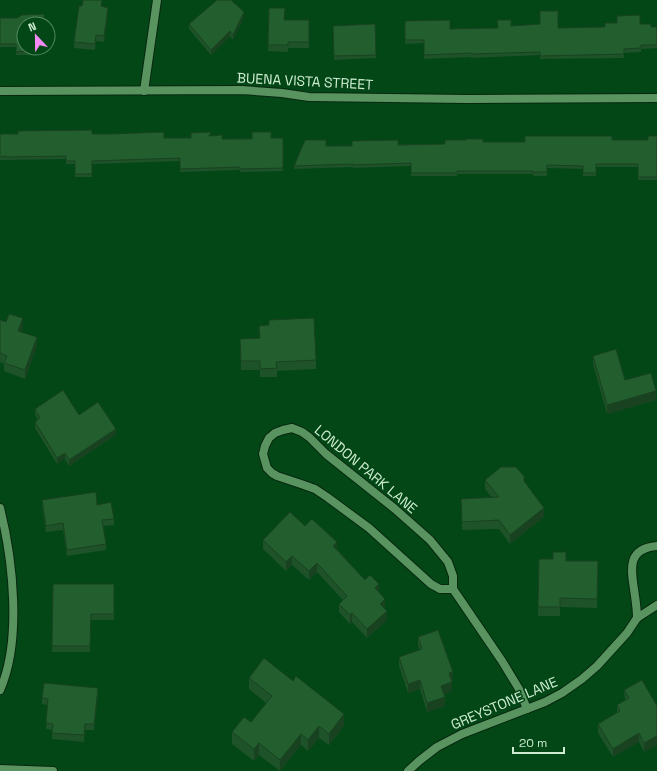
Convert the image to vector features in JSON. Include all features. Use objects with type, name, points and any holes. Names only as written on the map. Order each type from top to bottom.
[{"type":"street","points":[[144,91],[157,0]]},
{"type":"street","name":"BUENA VISTA STREET","points":[[0,91],[242,90],[282,92],[309,96],[657,98]]},
{"type":"street","name":"LONDON PARK LANE","points":[[453,589],[440,589],[431,584],[369,528],[315,489],[272,473],[267,468],[263,454],[269,438],[275,433],[292,428],[302,432],[326,454],[395,509],[430,540],[448,562],[454,576],[453,589],[502,661],[519,689],[527,708]]},
{"type":"street","points":[[0,508],[6,531],[10,563],[12,628],[9,659],[0,690]]},
{"type":"street","points":[[637,618],[632,576],[633,561],[640,551],[657,546]]},
{"type":"street","name":"GREYSTONE LANE","points":[[408,771],[437,747],[462,734],[545,702],[562,693],[597,666],[627,632],[637,618],[657,605]]},
{"type":"street","points":[[0,769],[53,771]]},
{"type":"building","points":[[83,0],[102,0],[101,6],[108,8],[104,36],[96,35],[95,44],[74,42],[79,6],[82,6]]},
{"type":"building","points":[[217,0],[231,0],[244,12],[233,35],[230,31],[211,50],[189,24]]},
{"type":"building","points":[[269,8],[285,8],[284,20],[309,20],[309,42],[288,42],[288,45],[268,45]]},
{"type":"building","points":[[540,11],[558,11],[558,28],[605,27],[605,23],[617,23],[617,16],[640,15],[640,24],[651,24],[651,27],[657,27],[657,45],[641,45],[641,48],[624,49],[624,54],[540,56],[540,52],[424,55],[424,40],[405,40],[405,21],[450,20],[450,29],[498,28],[497,20],[511,20],[511,26],[540,24]]},
{"type":"building","points":[[44,14],[44,16],[20,16]]},
{"type":"building","points":[[0,18],[16,18],[16,44],[0,44]]},
{"type":"building","points":[[375,24],[376,55],[334,56],[333,26]]},
{"type":"building","points":[[92,130],[92,134],[164,132],[164,138],[191,138],[191,133],[211,132],[209,136],[222,135],[222,139],[252,139],[252,132],[271,132],[271,138],[283,138],[283,168],[240,169],[240,167],[180,169],[180,158],[92,161],[92,174],[75,174],[75,161],[66,161],[66,156],[0,157],[0,134],[18,134],[18,131]]},
{"type":"building","points":[[525,136],[612,136],[612,140],[648,140],[648,136],[657,136],[657,177],[638,177],[638,164],[596,164],[596,173],[583,173],[583,166],[547,165],[547,172],[457,171],[457,173],[411,173],[411,163],[294,166],[305,140],[326,140],[326,146],[352,146],[352,141],[398,140],[398,145],[445,144],[445,140],[466,139],[483,139],[483,142],[525,142]]},
{"type":"building","points":[[9,314],[23,318],[18,331],[37,337],[25,370],[4,363],[7,356],[0,353],[0,320],[6,322]]},
{"type":"building","points":[[314,318],[316,360],[276,362],[277,368],[260,369],[260,361],[241,361],[240,339],[260,338],[259,326],[269,325],[269,320]]},
{"type":"building","points":[[616,349],[625,380],[651,373],[656,391],[607,405],[593,356]]},
{"type":"building","points":[[63,390],[79,415],[98,402],[116,429],[69,460],[65,453],[57,458],[35,422],[40,418],[35,409]]},
{"type":"building","points":[[501,467],[516,467],[524,476],[524,481],[544,508],[510,535],[499,520],[462,522],[461,499],[499,497],[485,480]]},
{"type":"building","points":[[96,492],[97,505],[111,502],[114,519],[102,520],[106,544],[67,550],[63,523],[46,526],[42,500]]},
{"type":"building","points":[[290,512],[305,526],[312,519],[337,542],[333,546],[365,580],[370,575],[379,584],[375,588],[385,599],[380,604],[387,611],[367,629],[352,613],[350,615],[339,604],[347,596],[317,563],[309,571],[292,556],[286,562],[263,540]]},
{"type":"building","points":[[553,552],[566,552],[566,561],[598,561],[597,599],[560,598],[560,607],[538,607],[539,559],[553,559]]},
{"type":"building","points":[[53,584],[114,584],[114,614],[91,614],[90,646],[52,646]]},
{"type":"building","points":[[438,630],[453,672],[449,673],[452,682],[441,686],[445,697],[427,703],[420,680],[408,684],[399,657],[422,649],[418,637]]},
{"type":"building","points":[[264,658],[293,681],[296,676],[344,714],[329,734],[319,726],[308,740],[301,734],[280,760],[259,743],[254,749],[232,732],[244,717],[251,722],[272,696],[249,678]]},
{"type":"building","points":[[642,680],[657,706],[657,736],[644,743],[639,733],[613,749],[598,724],[620,711],[617,705],[629,698],[624,690]]},
{"type":"building","points":[[44,683],[98,688],[94,724],[85,724],[84,735],[52,733],[53,724],[46,723],[48,699],[42,698]]}]
